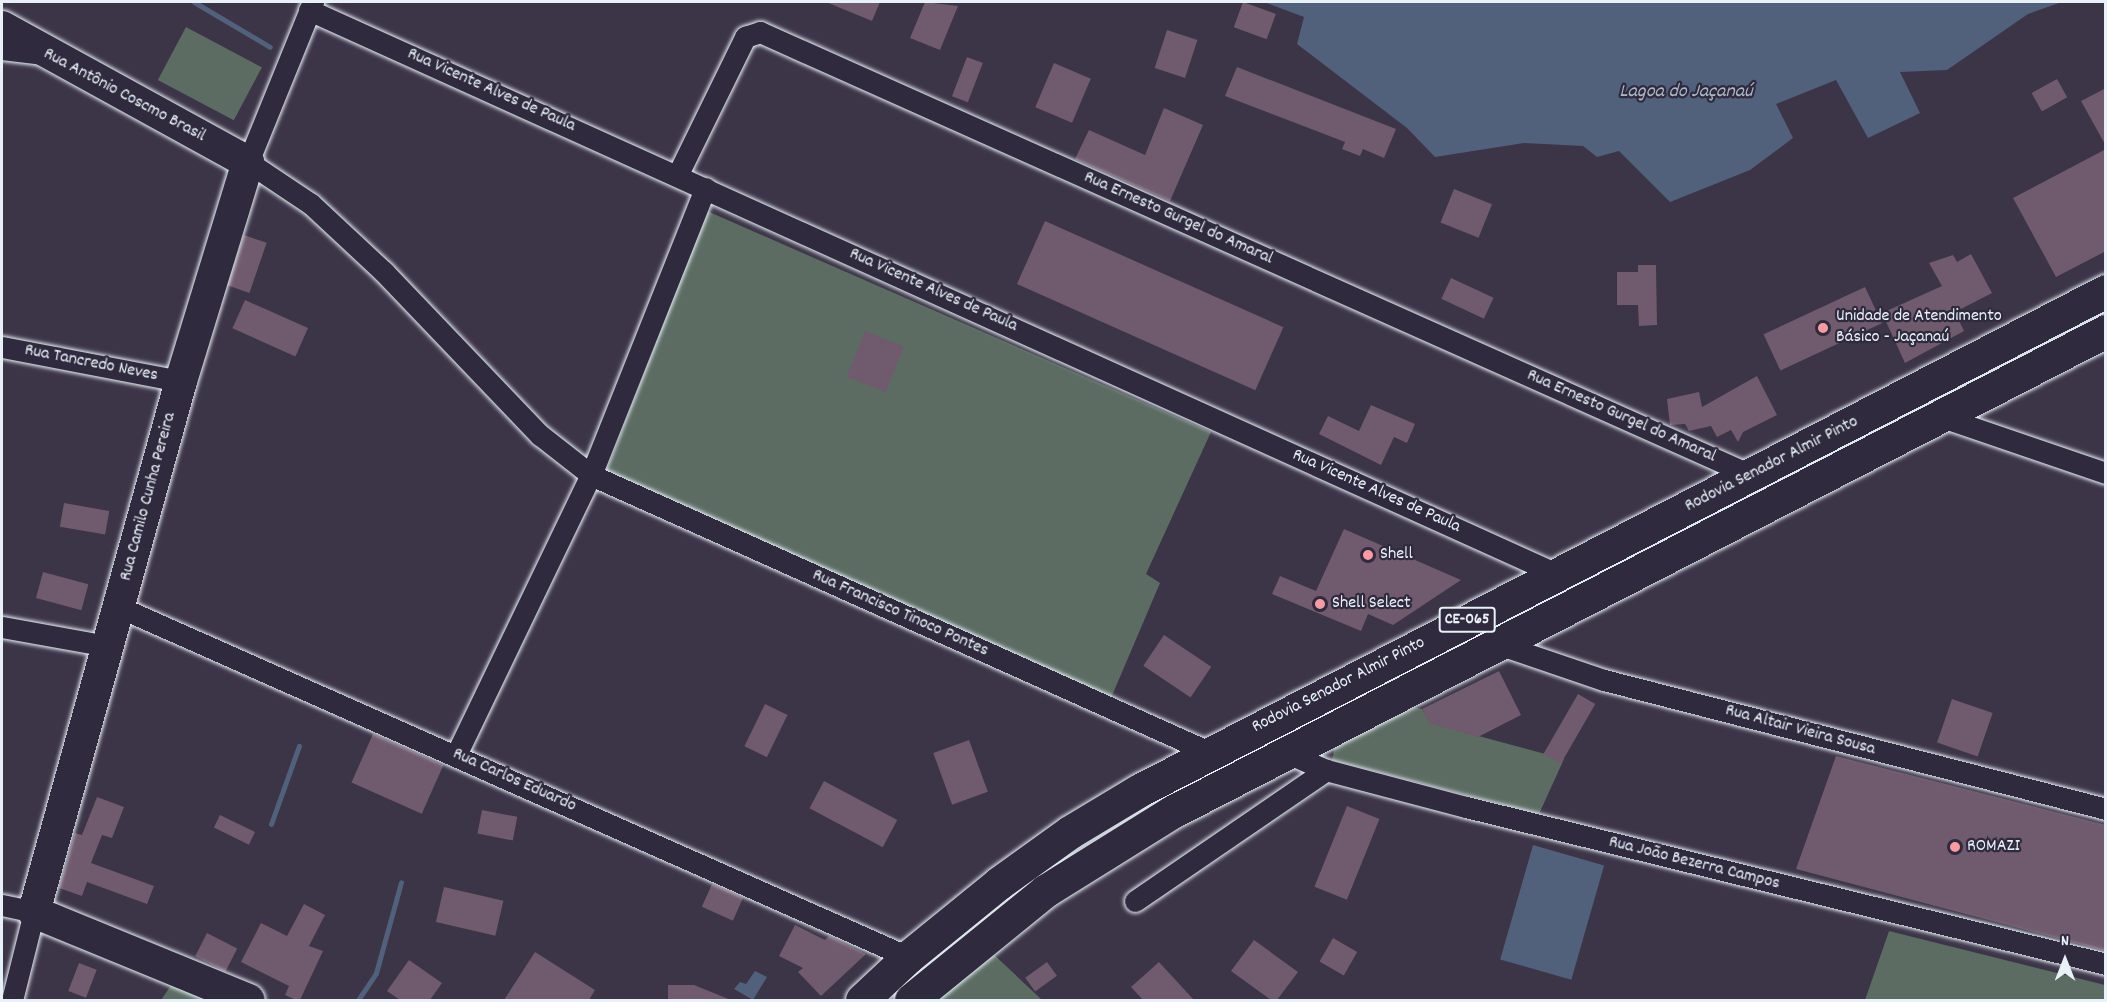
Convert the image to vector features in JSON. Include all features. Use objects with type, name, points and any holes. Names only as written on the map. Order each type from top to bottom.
[{"type":"main road","name":"Rodovia Senador Almir Pinto","points":[[862,1000],[908,957],[999,883],[1070,832],[1209,752],[1751,476],[2106,291]]},
{"type":"main road","name":"Rodovia Senador Almir Pinto","points":[[911,1000],[1045,891],[1116,844],[1285,752],[2106,331]]},
{"type":"street","name":"Rua Camilo Cunha Pereira","points":[[12,1000],[34,912],[181,381],[248,162],[311,6]]},
{"type":"street","name":"Rua Vicente Alves de Paula","points":[[311,6],[705,188],[1557,573]]},
{"type":"street","name":"Rua Antônio Coscmo Brasil","points":[[2,27],[47,55],[248,162]]},
{"type":"street","name":"Rua Ernesto Gurgel do Amaral","points":[[678,174],[745,37],[760,32],[1751,476]]},
{"type":"street","points":[[2,49],[47,55]]},
{"type":"street","name":"Rua Francisco Tinoco Pontes","points":[[248,162],[311,204],[384,272],[540,435],[591,475],[1209,752]]},
{"type":"street","points":[[456,755],[591,475],[705,188]]},
{"type":"street","name":"Rua Tancredo Neves","points":[[2,346],[181,381]]},
{"type":"street","points":[[1942,417],[2106,473]]},
{"type":"street","name":"Rua Carlos Eduardo","points":[[119,608],[456,755],[908,957]]},
{"type":"street","points":[[2,627],[108,646]]},
{"type":"street","name":"Rua Altair Vieira Sousa","points":[[1498,644],[1604,680],[2106,809]]},
{"type":"street","name":"Rua João Bezerra Campos","points":[[1285,752],[1326,770],[2106,964]]},
{"type":"street","points":[[1135,901],[1326,770]]},
{"type":"street","points":[[2,905],[34,912],[249,1000]]},
{"type":"green space","points":[[186,27],[262,67],[234,120],[158,80]]},
{"type":"green space","points":[[707,211],[1211,432],[1146,574],[1160,583],[1111,698],[606,472]]},
{"type":"green space","points":[[1413,707],[1422,709],[1430,723],[1564,759],[1539,814],[1332,760],[1335,746]]},
{"type":"green space","points":[[1889,931],[2105,985],[2105,1000],[1865,1000]]},
{"type":"green space","points":[[989,950],[1042,1000],[931,1000]]},
{"type":"green space","points":[[172,984],[212,1000],[161,1000]]},
{"type":"water","name":"Lagoa do Jaçanaú","points":[[1264,2],[2062,2],[2028,14],[1947,70],[1900,72],[1920,113],[1868,138],[1836,80],[1776,104],[1793,138],[1750,170],[1670,202],[1619,151],[1597,157],[1583,146],[1524,143],[1435,157],[1407,128],[1297,44],[1304,17]]},
{"type":"water","points":[[1533,845],[1604,865],[1571,980],[1500,959]]},
{"type":"water","points":[[755,971],[767,977],[753,1000],[734,989],[740,982],[746,984]]},
{"type":"building","points":[[826,2],[880,2],[872,21]]},
{"type":"building","points":[[925,2],[958,6],[940,50],[910,38]]},
{"type":"building","points":[[1243,2],[1276,14],[1267,39],[1234,27]]},
{"type":"building","points":[[1167,30],[1197,40],[1185,78],[1155,68]]},
{"type":"building","points":[[967,57],[983,63],[968,102],[952,96]]},
{"type":"building","points":[[1054,63],[1091,79],[1072,123],[1035,107]]},
{"type":"building","points":[[1237,67],[1396,129],[1384,158],[1363,149],[1360,156],[1342,149],[1345,142],[1225,96]]},
{"type":"building","points":[[2057,79],[2067,97],[2042,111],[2032,93]]},
{"type":"building","points":[[2106,88],[2106,146],[2081,101]]},
{"type":"building","points":[[1164,108],[1203,125],[1170,201],[1075,159],[1089,130],[1145,155]]},
{"type":"building","points":[[2106,149],[2106,251],[2056,277],[2013,198]]},
{"type":"building","points":[[1454,189],[1492,204],[1479,238],[1441,222]]},
{"type":"building","points":[[1045,221],[1283,327],[1255,390],[1017,284]]},
{"type":"building","points":[[244,235],[267,243],[249,293],[227,285]]},
{"type":"building","points":[[1971,254],[1992,293],[1955,312],[1964,331],[1905,363],[1882,313],[1942,286],[1929,263],[1953,255],[1957,262]]},
{"type":"building","points":[[1638,265],[1656,265],[1657,325],[1639,326],[1638,305],[1617,305],[1617,272],[1638,272]]},
{"type":"building","points":[[1451,278],[1494,298],[1484,319],[1441,299]]},
{"type":"building","name":"Unidade de Atendimento Básico - Jaçanaú","points":[[1865,287],[1882,323],[1780,371],[1763,334]]},
{"type":"building","points":[[245,300],[308,328],[295,356],[232,328]]},
{"type":"building","points":[[865,331],[904,347],[886,392],[847,376]]},
{"type":"building","points":[[1757,376],[1777,415],[1743,432],[1738,442],[1731,430],[1717,437],[1711,426],[1689,431],[1685,424],[1670,425],[1667,399],[1699,392],[1702,407]]},
{"type":"building","points":[[1371,405],[1415,424],[1407,443],[1394,437],[1381,465],[1319,434],[1328,416],[1359,431]]},
{"type":"building","points":[[64,503],[109,511],[105,535],[60,527]]},
{"type":"building","name":"Shell","points":[[1344,529],[1461,580],[1393,625],[1368,614],[1361,631],[1272,594],[1280,576],[1316,591]]},
{"type":"building","points":[[43,572],[88,584],[81,610],[36,598]]},
{"type":"building","points":[[1164,635],[1211,667],[1191,698],[1143,666]]},
{"type":"building","points":[[1499,671],[1521,715],[1478,737],[1429,723],[1422,709]]},
{"type":"building","points":[[1578,694],[1595,704],[1561,764],[1544,754]]},
{"type":"building","points":[[1952,699],[1993,713],[1978,756],[1937,742]]},
{"type":"building","points":[[765,704],[787,715],[767,757],[744,746]]},
{"type":"building","points":[[373,734],[443,765],[422,814],[351,782]]},
{"type":"building","points":[[969,740],[988,792],[952,805],[933,753]]},
{"type":"building","name":"ROMAZI","points":[[1836,756],[2106,825],[2106,951],[1796,869]]},
{"type":"building","points":[[824,781],[897,820],[883,847],[809,808]]},
{"type":"building","points":[[97,797],[124,807],[112,838],[102,835],[91,863],[154,886],[147,904],[87,882],[82,896],[59,888],[75,833],[82,835]]},
{"type":"building","points":[[1347,806],[1379,819],[1347,900],[1314,887]]},
{"type":"building","points":[[482,810],[517,817],[513,840],[477,834]]},
{"type":"building","points":[[220,815],[255,832],[249,845],[214,828]]},
{"type":"building","points":[[712,884],[743,898],[733,921],[702,907]]},
{"type":"building","points":[[444,887],[503,901],[495,936],[436,922]]},
{"type":"building","points":[[304,904],[325,915],[309,946],[323,951],[300,1000],[296,1000],[285,995],[289,986],[241,962],[261,923],[287,936]]},
{"type":"building","points":[[795,925],[825,940],[829,936],[866,954],[821,996],[798,972],[803,968],[779,956]]},
{"type":"building","points":[[207,933],[237,948],[225,972],[195,956]]},
{"type":"building","points":[[1333,938],[1357,952],[1344,975],[1320,961]]},
{"type":"building","points":[[1254,940],[1298,972],[1277,1000],[1271,1000],[1231,971]]},
{"type":"building","points":[[535,952],[595,990],[589,1000],[504,1000]]},
{"type":"building","points":[[409,960],[442,983],[430,1000],[400,1000],[387,991]]},
{"type":"building","points":[[1047,962],[1057,976],[1035,992],[1025,978]]},
{"type":"building","points":[[1159,962],[1194,1000],[1143,1000],[1131,987]]},
{"type":"building","points":[[79,963],[97,970],[86,998],[68,991]]},
{"type":"building","points":[[668,985],[694,985],[731,1000],[668,1000]]},
{"type":"waterway","points":[[194,2],[270,47]]},
{"type":"waterway","points":[[271,824],[299,746]]},
{"type":"waterway","points":[[358,1000],[376,973],[401,882]]},
{"type":"place","name":"Unidade de Atendimento Básico - Jaçanaú","points":[[1823,328]]},
{"type":"place","name":"Shell","points":[[1368,555]]},
{"type":"place","name":"Shell Select","points":[[1320,604]]},
{"type":"place","name":"ROMAZI","points":[[1955,847]]}]
